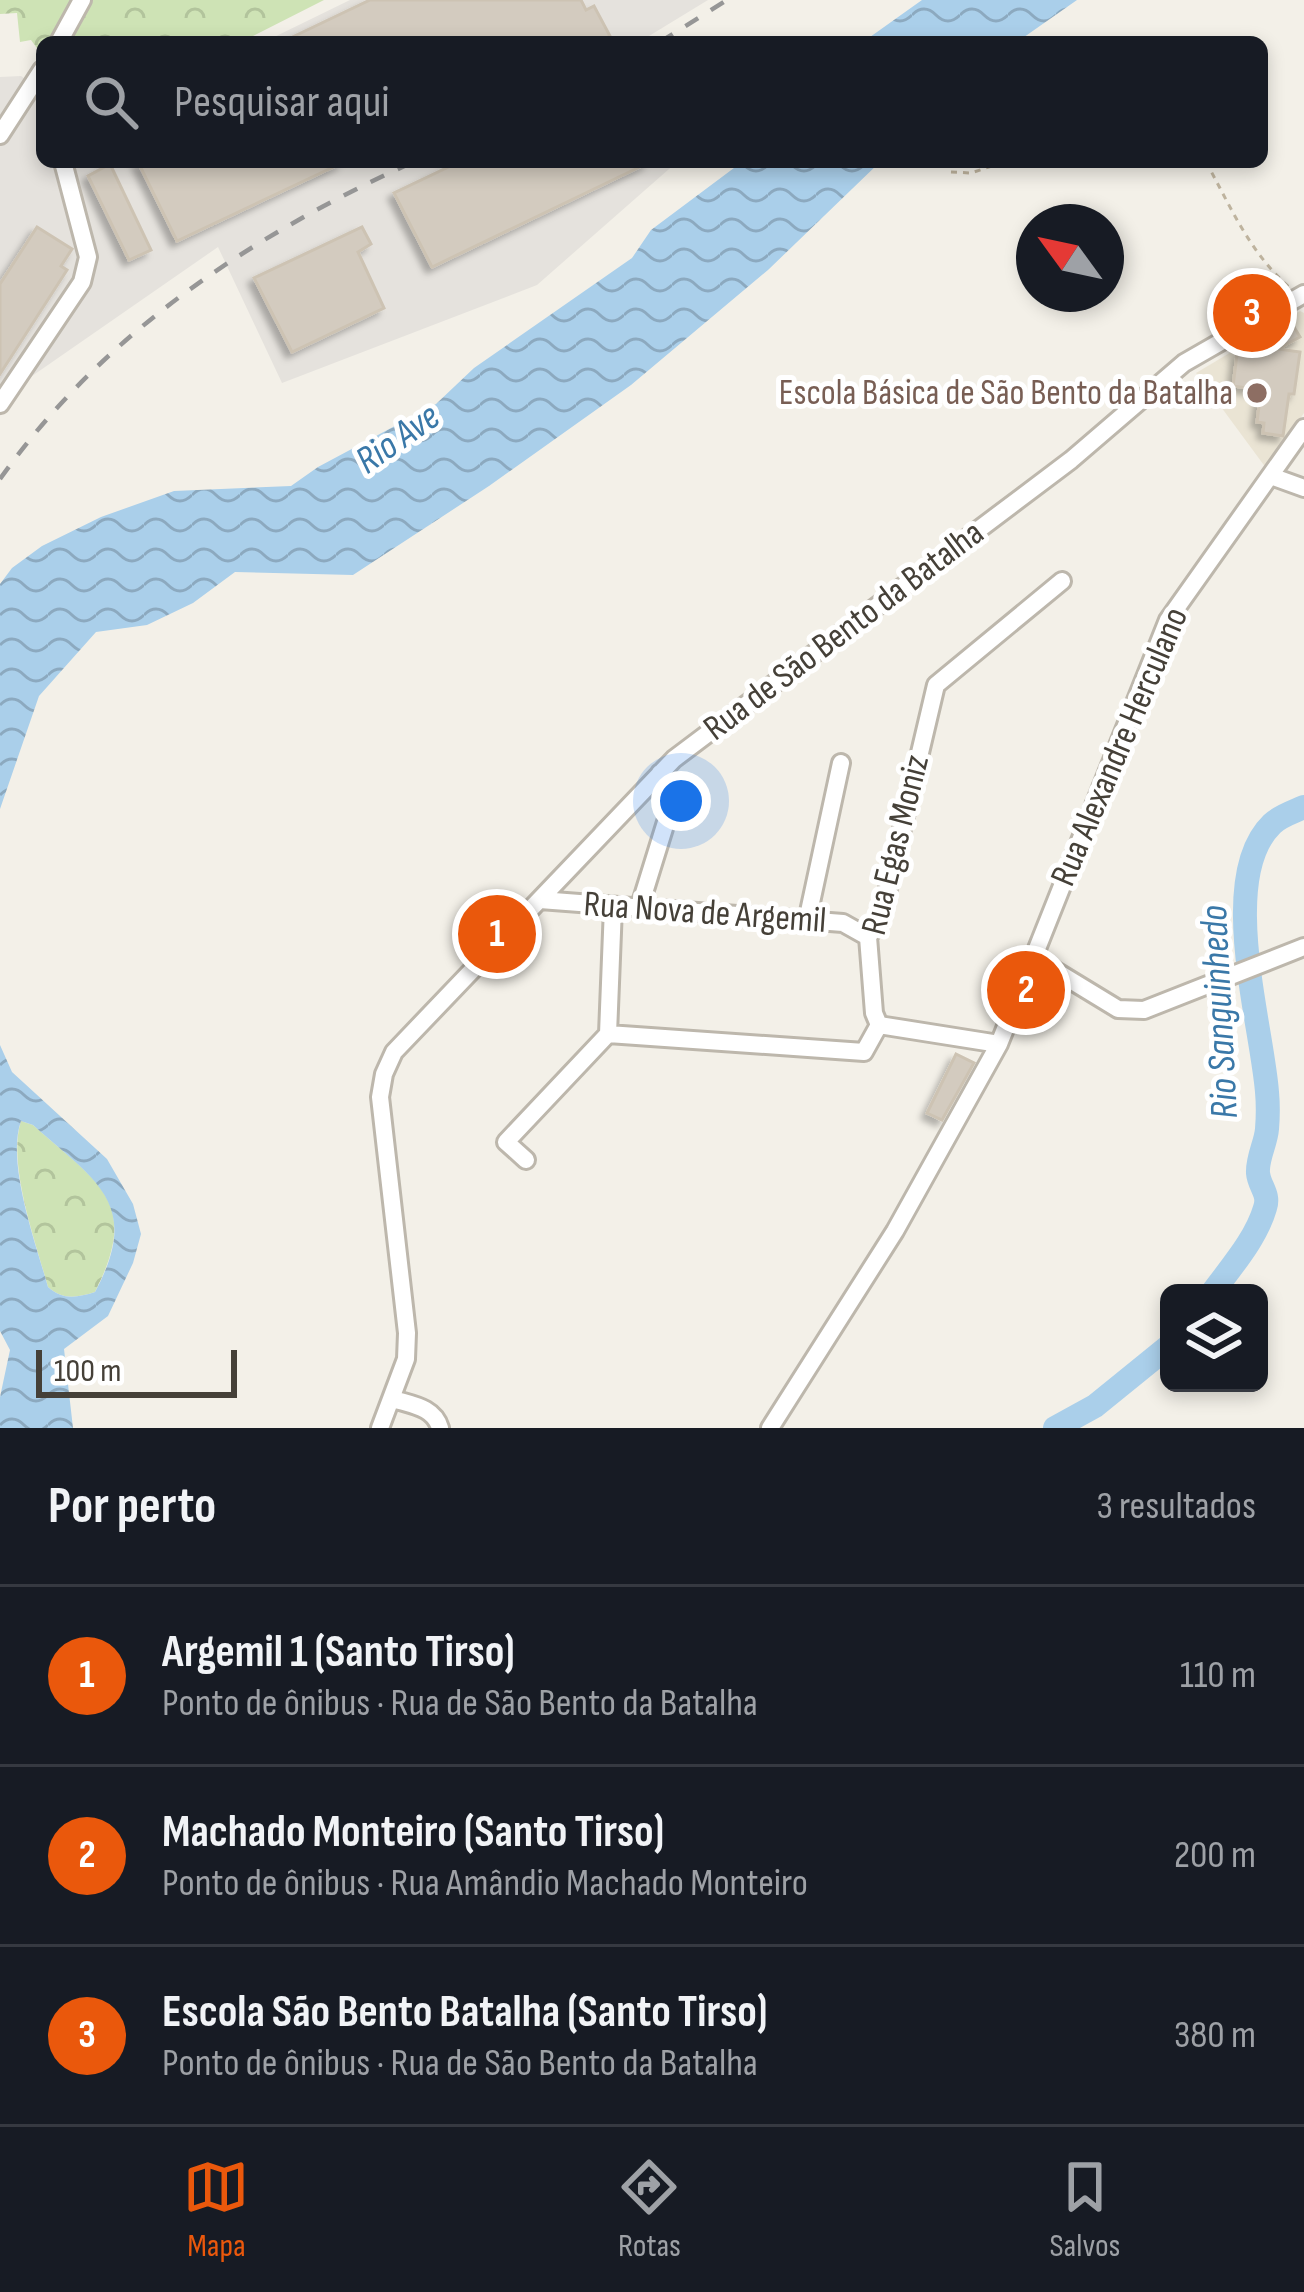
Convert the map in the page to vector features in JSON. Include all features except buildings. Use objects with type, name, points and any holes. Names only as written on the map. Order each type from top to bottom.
[{"type":"street","points":[[62,36],[82,0]]},
{"type":"street","points":[[0,110],[36,82]]},
{"type":"street","points":[[0,135],[36,83]]},
{"type":"street","points":[[1,400],[82,282],[88,257],[65,168]]},
{"type":"street","name":"Rua de São Bento da Batalha","points":[[380,1428],[406,1359],[380,1097],[394,1052],[660,772],[1071,460],[1184,364],[1302,296]]},
{"type":"street","name":"Rua Alexandre Herculano","points":[[770,1428],[895,1231],[999,1044],[1168,620],[1304,428]]},
{"type":"street","points":[[1271,476],[1304,488]]},
{"type":"street","name":"Rua Egas Moniz","points":[[879,1024],[868,937],[881,918],[936,685],[1062,581]]},
{"type":"street","points":[[807,921],[841,764]]},
{"type":"street","points":[[639,908],[675,793],[660,772]]},
{"type":"street","name":"Rua Nova de Argemil","points":[[540,900],[843,923],[868,937]]},
{"type":"street","points":[[526,1160],[506,1142],[608,1034],[614,907]]},
{"type":"street","points":[[1031,956],[1118,1009],[1144,1010],[1304,947]]},
{"type":"street","points":[[608,1034],[864,1052],[879,1024],[999,1044]]},
{"type":"street","points":[[393,1399],[426,1409],[440,1428]]},
{"type":"path","points":[[952,172],[986,168]]},
{"type":"path","points":[[1209,168],[1250,243],[1302,296]]},
{"type":"shaded area","points":[[350,0],[708,0],[649,36],[276,36]]},
{"type":"shaded area","points":[[21,76],[36,87],[36,168],[670,168],[537,285],[282,383],[218,247],[22,383],[0,416],[0,77]]},
{"type":"shaded area","name":"Escola Básica de São Bento da Batalha","points":[[1300,311],[1304,313],[1304,413],[1266,468],[1196,373]]},
{"type":"green space","points":[[0,0],[324,0],[253,36],[36,36],[36,47],[31,40],[20,42],[17,13],[0,14]]},
{"type":"green space","points":[[21,1121],[33,1125],[77,1163],[106,1196],[114,1236],[95,1292],[70,1297],[48,1287],[20,1181]]},
{"type":"water","points":[[922,0],[1077,0],[1026,36],[871,36]]},
{"type":"water","name":"Rio Ave","points":[[734,168],[874,168],[768,270],[631,385],[353,575],[235,572],[193,603],[147,625],[96,632],[39,696],[0,809],[0,584],[12,568],[42,546],[101,517],[174,491],[291,486],[436,404],[474,368],[632,258],[651,230]]},
{"type":"water","points":[[0,1045],[12,1072],[107,1159],[133,1204],[141,1234],[108,1316],[64,1349],[73,1428],[0,1428],[0,1397],[10,1350],[0,1331]],"holes":[[[21,1121],[33,1125],[106,1197],[114,1237],[95,1292],[70,1297],[48,1287],[24,1204],[17,1159]]]},
{"type":"waterway","name":"Rio Sanguinhedo","points":[[1219,1284],[1249,1242],[1266,1203],[1258,1167],[1267,1129],[1267,1096],[1247,953],[1247,879],[1256,848],[1272,824],[1304,807]]},
{"type":"waterway","name":"Rio Sanguinhedo","points":[[1055,1428],[1095,1406],[1160,1353]]},
{"type":"railway","points":[[670,36],[727,0]]},
{"type":"railway","points":[[0,479],[86,378],[185,293],[295,222],[401,168]]},
{"type":"place","name":"Escola São Bento Batalha (Santo Tirso)","points":[[1252,313]]},
{"type":"place","name":"Escola Básica de São Bento da Batalha","points":[[1257,393]]},
{"type":"place","name":"Argemil 1 (Santo Tirso)","points":[[497,934]]},
{"type":"place","name":"Machado Monteiro (Santo Tirso)","points":[[1026,990]]}]
